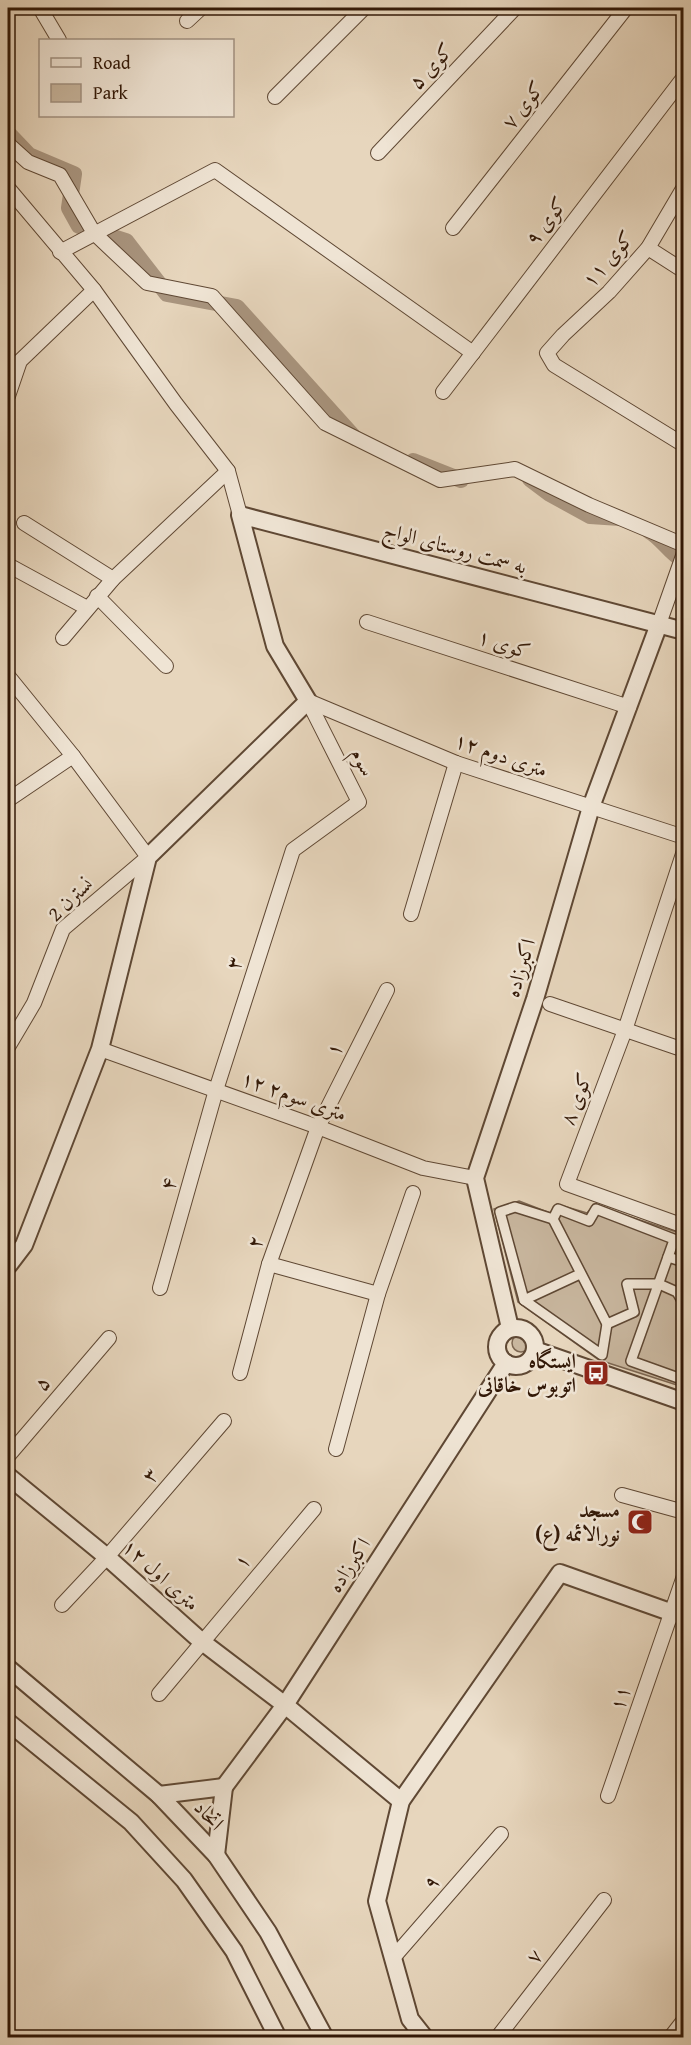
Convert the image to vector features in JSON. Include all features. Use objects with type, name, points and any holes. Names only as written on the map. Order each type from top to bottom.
[{"type":"street","points":[[40,8],[58,39]]},
{"type":"street","points":[[187,21],[201,8]]},
{"type":"street","points":[[275,97],[364,8]]},
{"type":"street","name":"کوی ۵","points":[[378,153],[515,8]]},
{"type":"street","name":"کوی ۷","points":[[453,228],[626,8]]},
{"type":"street","name":"کوی ۹","points":[[442,392],[684,76]]},
{"type":"street","points":[[8,144],[28,162],[60,175],[94,233],[147,283],[212,296],[326,423],[440,480],[515,469],[589,505],[684,545]]},
{"type":"street","points":[[60,252],[215,170],[473,353]]},
{"type":"street","name":"کوی ۱۱","points":[[684,187],[648,248],[609,292],[550,347],[547,353],[554,365],[684,445]]},
{"type":"street","points":[[8,188],[94,290],[176,404],[228,471],[275,646],[308,701],[148,857],[100,1049],[24,1245],[8,1266]]},
{"type":"street","points":[[648,248],[684,272]]},
{"type":"street","points":[[8,396],[20,361],[94,290]]},
{"type":"street","points":[[63,638],[113,579],[228,471]]},
{"type":"street","name":"به سمت روستای الواج","points":[[240,515],[684,631]]},
{"type":"street","points":[[24,523],[113,579]]},
{"type":"street","points":[[659,624],[684,553]]},
{"type":"street","points":[[8,565],[87,608]]},
{"type":"street","points":[[97,597],[166,666]]},
{"type":"street","name":"کوی ۱","points":[[367,622],[628,706]]},
{"type":"street","name":"اکبرزاده","points":[[475,1178],[535,999],[591,807],[659,624]]},
{"type":"street","points":[[8,676],[73,756],[148,857]]},
{"type":"street","name":"۱۲ متری دوم","points":[[308,701],[456,763],[684,837]]},
{"type":"street","name":"سوم","points":[[293,850],[359,802],[308,701]]},
{"type":"street","points":[[8,800],[73,756]]},
{"type":"street","points":[[411,914],[456,763]]},
{"type":"street","name":"۳","points":[[216,1090],[293,850]]},
{"type":"street","name":"کوی ۸","points":[[684,851],[625,1030],[567,1184],[684,1226]]},
{"type":"street","name":"نسترن 2","points":[[8,1047],[34,1003],[63,929],[148,857]]},
{"type":"street","name":"۱","points":[[318,1127],[387,990]]},
{"type":"street","points":[[550,1004],[684,1050]]},
{"type":"street","name":"۱۲ متری سوم۲","points":[[100,1049],[318,1127],[423,1168],[475,1178]]},
{"type":"street","name":"۴","points":[[160,1288],[216,1090]]},
{"type":"street","name":"۲","points":[[240,1373],[269,1264],[318,1127]]},
{"type":"street","points":[[475,1178],[510,1328]]},
{"type":"street","points":[[336,1449],[378,1294],[413,1193]]},
{"type":"street","points":[[515,1207],[553,1219],[580,1274],[608,1324],[602,1355],[524,1300],[500,1212],[515,1207]]},
{"type":"street","points":[[553,1219],[558,1209],[589,1221],[596,1209],[679,1241],[668,1257],[631,1361],[684,1380]]},
{"type":"street","points":[[668,1257],[684,1262]]},
{"type":"street","points":[[269,1264],[378,1294]]},
{"type":"street","points":[[524,1300],[580,1274]]},
{"type":"street","points":[[608,1324],[634,1312],[627,1284],[659,1284],[677,1292],[684,1304]]},
{"type":"street","points":[[510,1328],[516,1328],[528,1332],[533,1337],[535,1350],[523,1364],[506,1363],[498,1354],[497,1342],[504,1332],[510,1328]]},
{"type":"street","name":"۵","points":[[8,1456],[109,1338]]},
{"type":"street","points":[[535,1350],[684,1402]]},
{"type":"street","name":"اکبرزاده","points":[[224,1787],[285,1705],[506,1363]]},
{"type":"street","name":"۳","points":[[107,1557],[224,1421]]},
{"type":"street","name":"۱۲ متری اول","points":[[8,1476],[107,1557],[201,1641],[285,1705],[401,1802]]},
{"type":"street","points":[[622,1495],[684,1512]]},
{"type":"street","name":"۱","points":[[201,1641],[314,1509]]},
{"type":"street","points":[[62,1605],[107,1557]]},
{"type":"street","points":[[425,2037],[410,2019],[377,1901],[401,1802],[560,1573],[677,1615]]},
{"type":"street","name":"۱۱","points":[[608,1796],[677,1615],[684,1576]]},
{"type":"street","points":[[159,1694],[201,1641]]},
{"type":"street","name":"اتحاد","points":[[8,1668],[159,1795],[216,1855],[268,1932],[325,2037]]},
{"type":"street","points":[[8,1722],[130,1822],[184,1880],[234,1951],[278,2037]]},
{"type":"street","points":[[159,1795],[224,1787],[216,1855]]},
{"type":"street","name":"۹","points":[[393,1958],[501,1834]]},
{"type":"street","name":"۷","points":[[497,2037],[604,1900]]},
{"type":"street","points":[[670,2037],[684,2020]]},
{"type":"green space","points":[[519,1201],[550,1213],[557,1204],[587,1213],[594,1205],[683,1234],[683,1387],[599,1360],[518,1302],[494,1209]]},
{"type":"green space","points":[[521,1334],[527,1337],[530,1343],[527,1349],[521,1352],[515,1349],[512,1343],[515,1337]]},
{"type":"waterway","points":[[8,133],[29,155],[74,174],[69,208],[79,226],[126,241],[167,294],[237,307],[355,438]]},
{"type":"waterway","points":[[413,461],[461,480]]},
{"type":"waterway","points":[[530,479],[550,494],[590,516],[620,518]]},
{"type":"waterway","points":[[649,531],[684,561]]},
{"type":"place","name":"ایستگاه اتوبوس خاقانی","points":[[596,1373]]},
{"type":"place","name":"مسجد نورالائمه (ع)","points":[[640,1522]]}]
